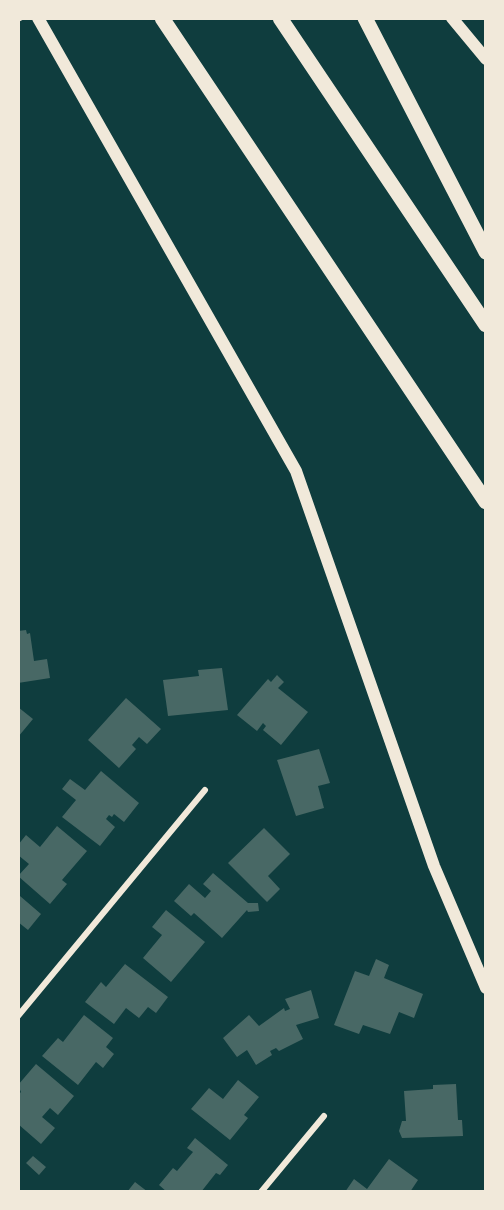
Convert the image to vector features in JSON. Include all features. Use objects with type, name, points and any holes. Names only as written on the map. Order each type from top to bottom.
[{"type":"highway","points":[[162,18],[486,502]]},
{"type":"highway","points":[[280,18],[486,325]]},
{"type":"highway","points":[[365,18],[486,252]]},
{"type":"main road","points":[[38,18],[296,471],[434,866],[486,988]]},
{"type":"main road","points":[[452,18],[486,59]]},
{"type":"street","points":[[18,1016],[205,790]]},
{"type":"street","points":[[261,1192],[324,1116]]},
{"type":"building","points":[[26,630],[27,634],[30,633],[34,661],[47,659],[50,678],[18,683],[18,631]]},
{"type":"building","points":[[222,668],[228,710],[168,716],[163,680],[199,676],[198,670]]},
{"type":"building","points":[[277,675],[284,682],[278,688],[308,712],[281,745],[263,730],[266,726],[263,723],[257,731],[237,715],[268,679],[271,682]]},
{"type":"building","points":[[126,698],[161,729],[147,744],[139,737],[132,745],[136,749],[119,768],[88,740]]},
{"type":"building","points":[[18,707],[33,719],[18,737]]},
{"type":"building","points":[[319,749],[330,783],[318,786],[324,808],[296,816],[277,760]]},
{"type":"building","points":[[101,771],[139,803],[124,822],[114,814],[112,817],[109,815],[106,819],[115,827],[100,846],[62,817],[76,800],[62,789],[70,779],[85,790]]},
{"type":"building","points":[[57,826],[87,851],[62,880],[67,884],[50,904],[18,876],[29,864],[18,855],[18,845],[26,835],[40,847]]},
{"type":"building","points":[[264,828],[290,854],[268,876],[280,889],[267,902],[228,863]]},
{"type":"building","points":[[213,873],[248,903],[258,903],[259,911],[248,912],[247,910],[222,938],[194,913],[191,916],[174,901],[189,884],[205,898],[211,891],[203,884]]},
{"type":"building","points":[[20,896],[41,914],[28,930],[18,922]]},
{"type":"building","points":[[166,910],[205,942],[171,982],[143,958],[162,935],[152,927]]},
{"type":"building","points":[[376,959],[389,965],[384,978],[423,994],[414,1018],[399,1012],[390,1034],[363,1025],[359,1034],[334,1025],[355,971],[369,976]]},
{"type":"building","points":[[125,964],[168,997],[156,1013],[148,1007],[139,1018],[126,1008],[114,1024],[85,1002],[101,982],[106,987]]},
{"type":"building","points":[[311,990],[319,1018],[296,1025],[303,1039],[279,1051],[276,1048],[270,1051],[272,1055],[256,1065],[247,1050],[237,1057],[223,1038],[249,1015],[259,1026],[284,1008],[285,1011],[290,1009],[285,999]]},
{"type":"building","points":[[84,1015],[113,1038],[106,1047],[114,1054],[103,1068],[96,1062],[78,1085],[42,1056],[58,1038],[63,1042]]},
{"type":"building","points":[[36,1064],[74,1096],[58,1115],[50,1108],[42,1117],[55,1128],[41,1144],[18,1124],[18,1095],[21,1092],[18,1085]]},
{"type":"building","points":[[238,1080],[259,1097],[244,1115],[248,1118],[230,1140],[191,1109],[209,1088],[223,1099]]},
{"type":"building","points":[[456,1084],[458,1120],[462,1120],[463,1136],[402,1138],[399,1131],[402,1121],[406,1121],[404,1091],[433,1089],[433,1085]]},
{"type":"building","points":[[195,1138],[228,1165],[220,1175],[216,1173],[201,1192],[167,1192],[159,1185],[173,1168],[177,1171],[193,1152],[187,1148]]},
{"type":"building","points":[[33,1156],[46,1167],[39,1175],[26,1163]]},
{"type":"building","points":[[389,1159],[418,1180],[410,1192],[345,1192],[354,1179],[367,1189]]},
{"type":"building","points":[[135,1182],[148,1192],[127,1192]]}]
